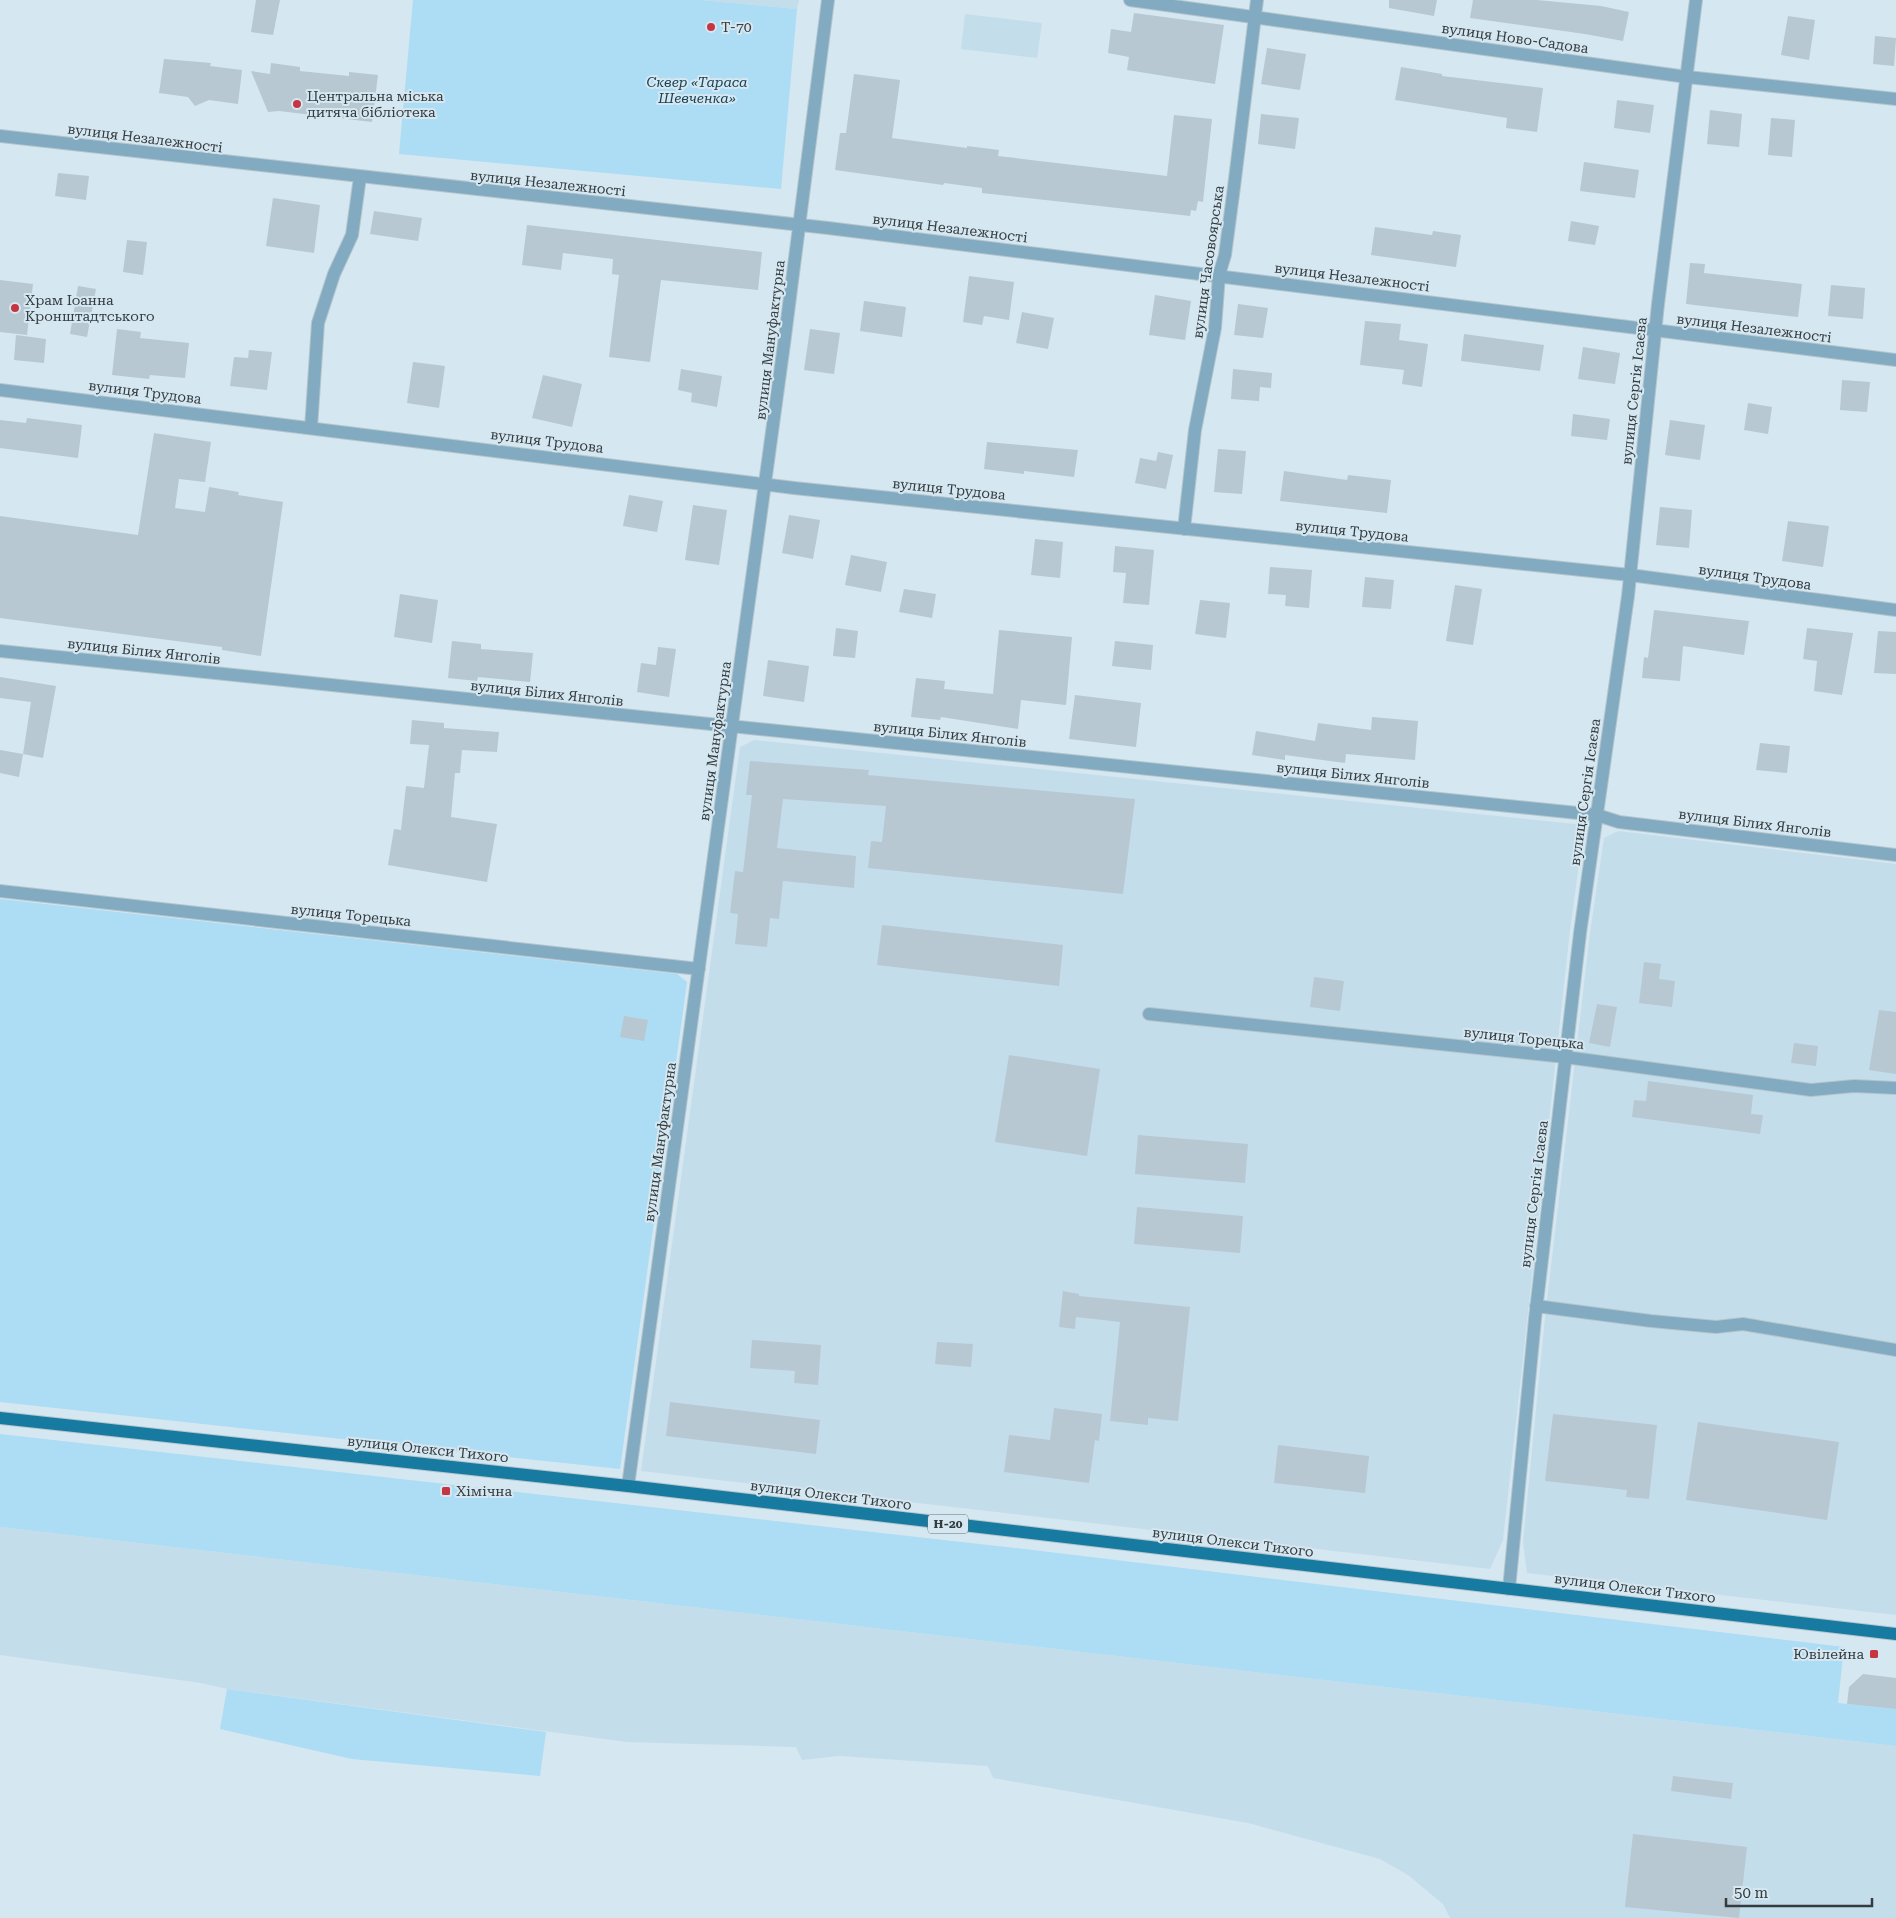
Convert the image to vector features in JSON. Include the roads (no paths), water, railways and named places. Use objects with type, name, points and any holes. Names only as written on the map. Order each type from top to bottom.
[{"type":"main road","name":"вулиця Олекси Тихого","points":[[0,1418],[628,1486],[1896,1634]]},
{"type":"street","name":"вулиця Мануфактурна","points":[[628,1486],[766,483],[828,0]]},
{"type":"street","name":"вулиця Ново-Садова","points":[[1130,0],[1687,77],[1896,99]]},
{"type":"street","name":"вулиця Часовоярська","points":[[1184,528],[1195,430],[1215,328],[1219,275],[1225,255],[1232,207],[1257,0]]},
{"type":"street","name":"вулиця Сергія Ісаєва","points":[[1509,1589],[1536,1306],[1565,1057],[1630,575],[1655,331],[1696,0]]},
{"type":"street","name":"вулиця Незалежності","points":[[0,136],[799,227],[847,230],[1896,360]]},
{"type":"street","points":[[311,428],[318,323],[334,274],[352,235],[360,177]]},
{"type":"street","name":"вулиця Трудова","points":[[0,390],[766,483],[794,488],[1630,575],[1896,610]]},
{"type":"street","name":"вулиця Білих Янголів","points":[[0,651],[732,728],[1597,815],[1619,822],[1896,855]]},
{"type":"street","name":"вулиця Торецька","points":[[0,891],[699,969]]},
{"type":"street","name":"вулиця Торецька","points":[[1149,1014],[1565,1057],[1811,1090],[1854,1086],[1896,1088]]},
{"type":"street","points":[[1536,1306],[1651,1321],[1716,1326],[1743,1324],[1896,1350]]},
{"type":"place","name":"Т-70","points":[[711,27]]},
{"type":"place","name":"Центральна міська дитяча бібліотека","points":[[297,104]]},
{"type":"place","name":"Храм Іоанна Кронштадтського","points":[[15,308]]},
{"type":"place","name":"Хімічна","points":[[446,1491]]},
{"type":"place","name":"Ювілейна","points":[[1874,1654]]},
{"type":"park label","name":"Сквер «Тараса Шевченка»","points":[[697,90]]}]
